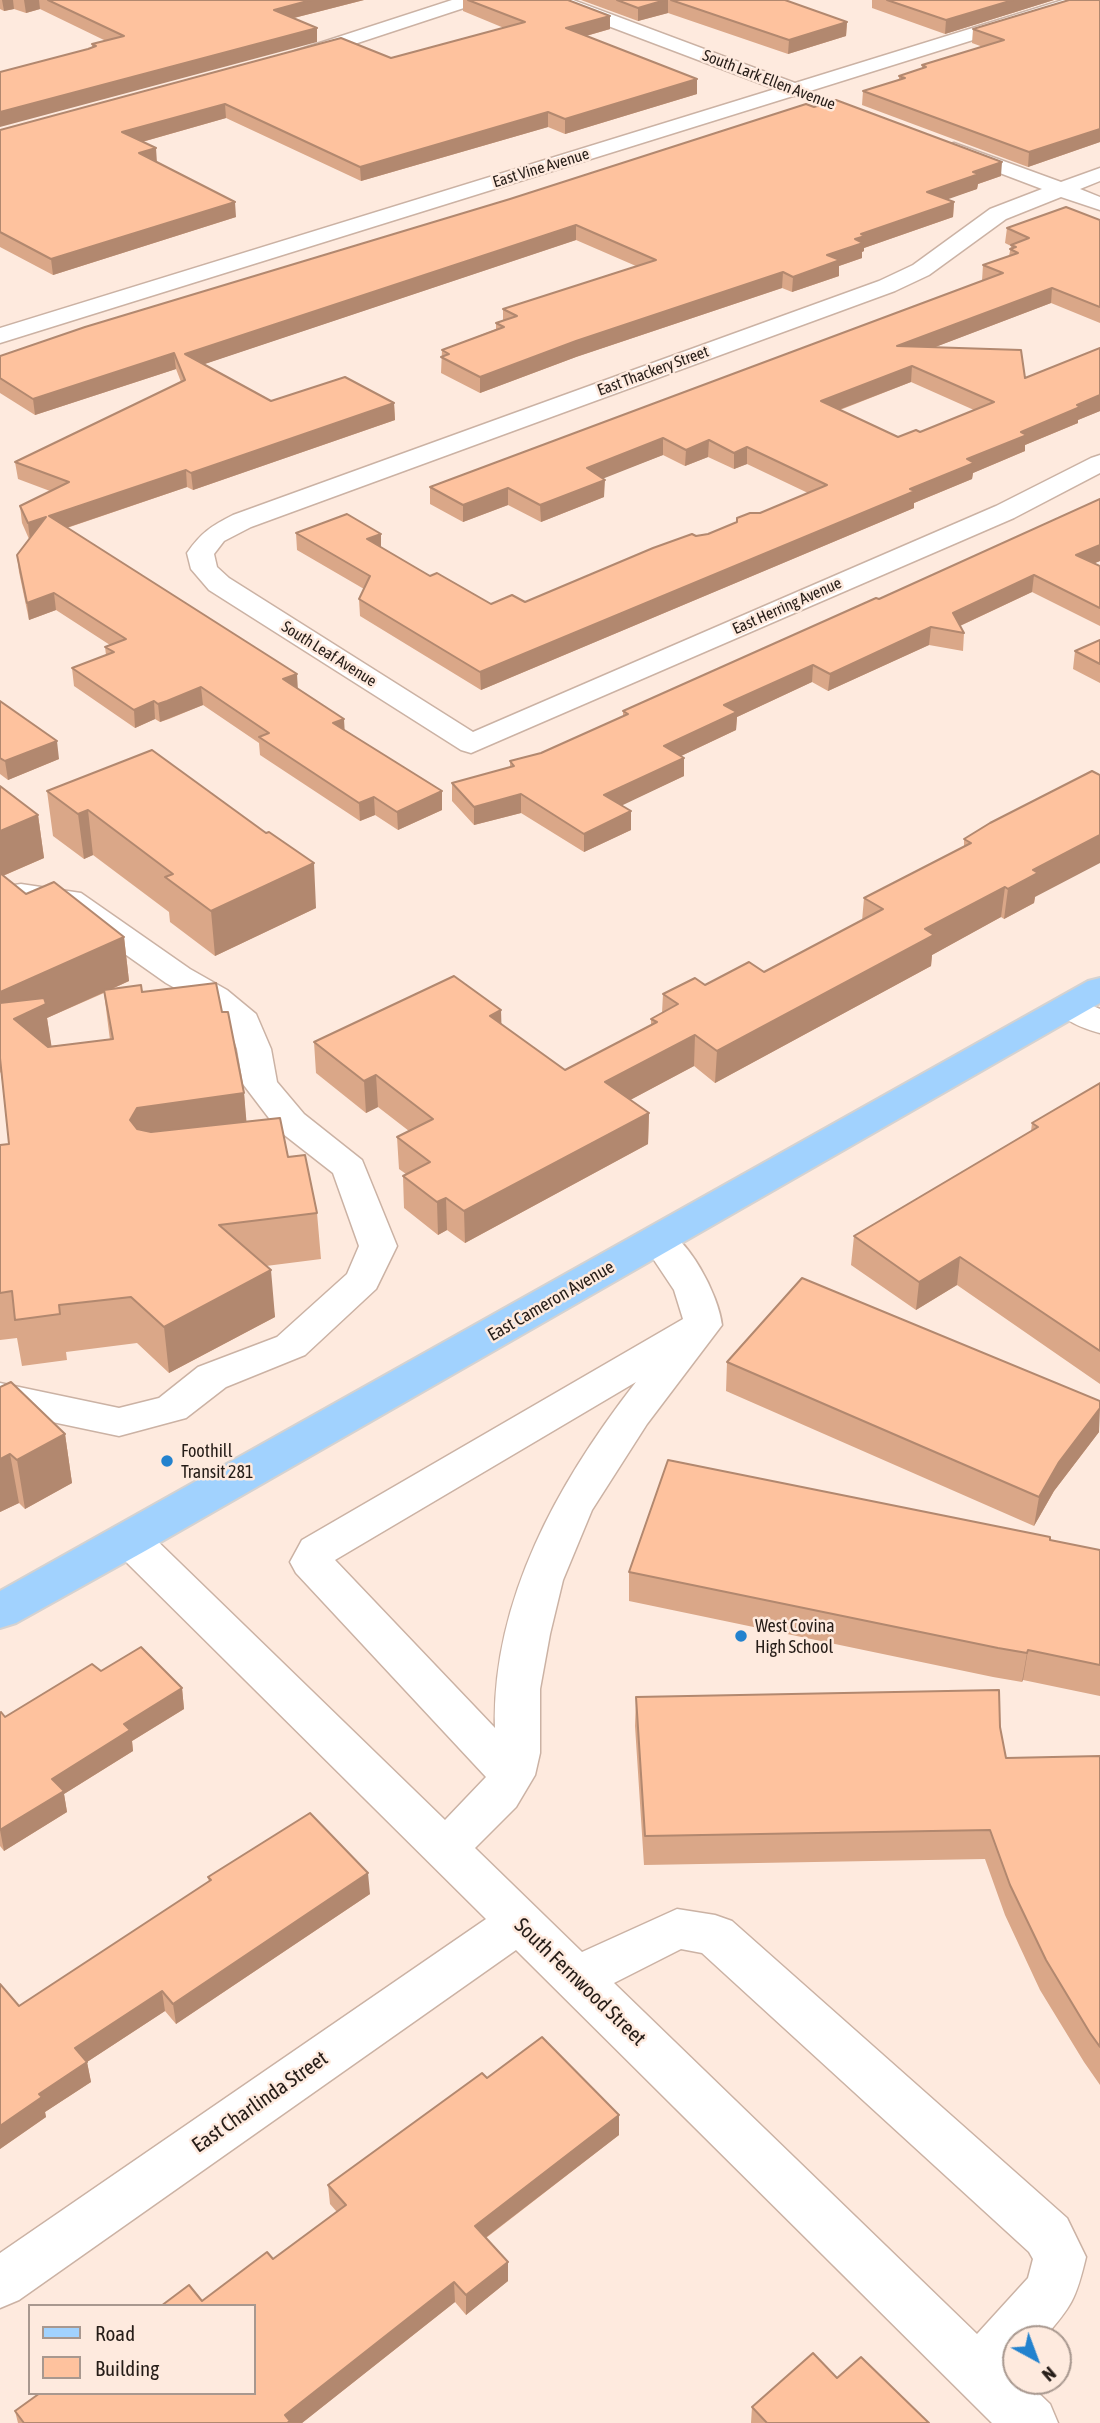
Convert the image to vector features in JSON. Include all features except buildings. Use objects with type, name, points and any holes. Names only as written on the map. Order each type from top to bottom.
[{"type":"main road","name":"East Cameron Avenue","points":[[0,1611],[130,1541],[659,1239],[1090,1006]]},
{"type":"street","points":[[277,62],[470,0]]},
{"type":"street","name":"South Lark Ellen Avenue","points":[[556,0],[819,99]]},
{"type":"street","name":"East Vine Avenue","points":[[0,336],[1083,0]]},
{"type":"street","points":[[933,141],[1100,204]]},
{"type":"street","name":"East Thackery Street","points":[[200,553],[215,535],[242,521],[887,286],[921,270],[998,214],[1100,174]]},
{"type":"street","name":"East Herring Avenue","points":[[471,744],[1004,512],[1100,463]]},
{"type":"street","name":"South Leaf Avenue","points":[[200,553],[205,569],[219,584],[471,744]]},
{"type":"street","points":[[0,897],[21,894],[70,900],[178,976],[215,997],[244,1021],[254,1049],[260,1084],[291,1122],[291,1141],[349,1168],[378,1246],[363,1280],[291,1346],[212,1377],[172,1408],[120,1422],[0,1396]]},
{"type":"street","points":[[444,1849],[489,1805],[512,1775],[519,1734],[518,1692],[542,1580],[572,1509],[629,1416],[703,1325],[703,1308],[659,1239]]},
{"type":"street","points":[[512,1775],[312,1562],[317,1551],[703,1325]]},
{"type":"street","name":"South Fernwood Street","points":[[130,1541],[1030,2423]]},
{"type":"street","name":"East Charlinda Street","points":[[0,2283],[519,1922]]},
{"type":"street","points":[[576,1979],[677,1929],[715,1935],[1048,2235],[1060,2257],[1051,2291],[978,2372]]},
{"type":"place","name":"Foothill Transit 281","points":[[167,1461]]},
{"type":"place","name":"West Covina High School","points":[[741,1636]]}]
